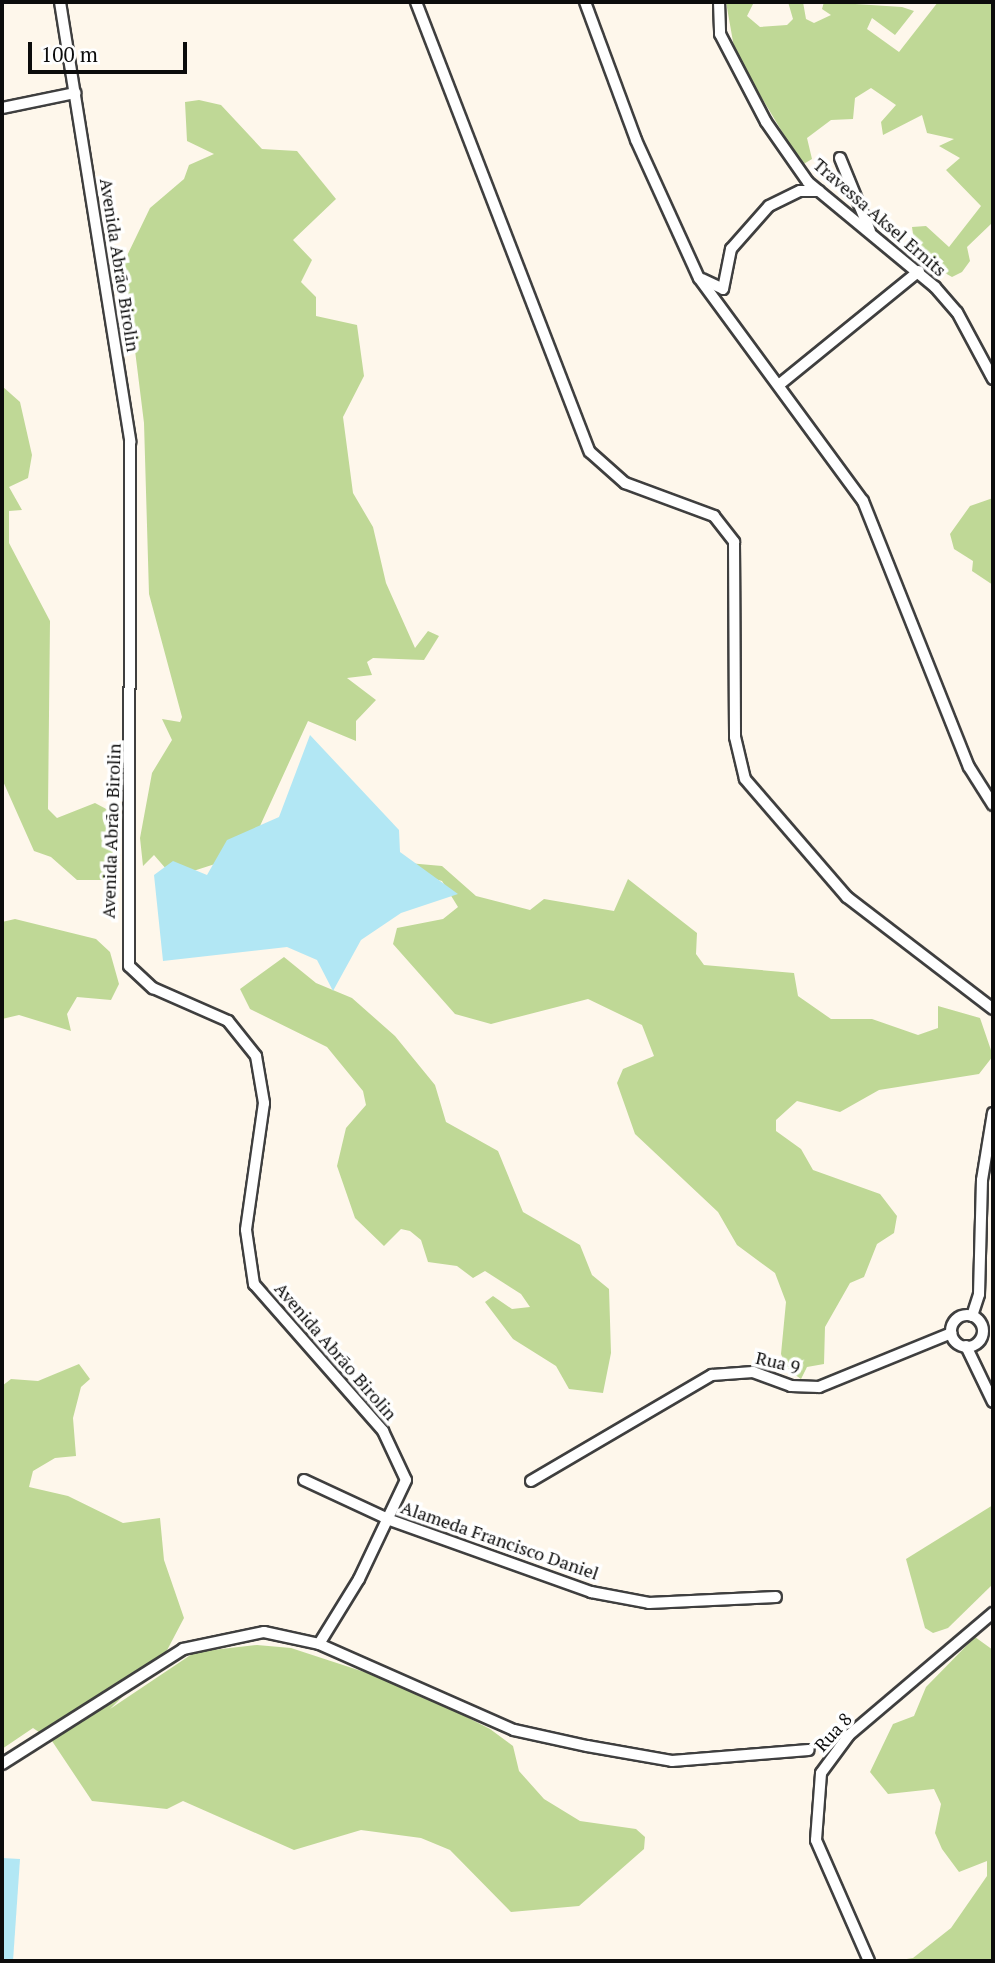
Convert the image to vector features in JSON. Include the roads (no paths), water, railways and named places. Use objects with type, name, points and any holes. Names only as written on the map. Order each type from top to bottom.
[{"type":"street","name":"Avenida Abrão Birolin","points":[[61,2],[130,441],[129,966],[153,988],[228,1021],[256,1056],[264,1103],[246,1230],[254,1284],[395,1449],[406,1480],[390,1520],[319,1644]]},
{"type":"street","points":[[416,2],[590,453],[625,482],[714,516],[734,542],[736,737],[745,779],[847,897],[993,1009]]},
{"type":"street","name":"Travessa Aksel Ernits","points":[[719,2],[720,34],[766,122],[819,191],[919,271],[957,312],[993,379]]},
{"type":"street","points":[[586,3],[636,140],[699,278],[780,384],[863,501],[969,767],[993,805]]},
{"type":"street","points":[[2,108],[75,93]]},
{"type":"street","points":[[841,158],[870,231]]},
{"type":"street","points":[[699,278],[723,289],[732,248],[769,206],[800,191],[819,191]]},
{"type":"street","points":[[780,384],[919,271]]},
{"type":"street","points":[[966,1346],[982,1335],[972,1316],[979,1294],[982,1180],[993,1113]]},
{"type":"street","name":"Rua 9","points":[[531,1480],[712,1375],[753,1373],[791,1386],[819,1387],[951,1333],[956,1319],[972,1316]]},
{"type":"street","points":[[951,1333],[966,1346],[993,1402]]},
{"type":"street","name":"Alameda Francisco Daniel","points":[[304,1480],[390,1520],[534,1574],[649,1604],[776,1597]]},
{"type":"street","name":"Rua 8","points":[[869,1961],[816,1840],[821,1773],[849,1735],[993,1613]]},
{"type":"street","points":[[2,1764],[183,1649],[264,1632],[319,1644],[514,1730],[587,1746],[672,1761],[809,1750]]},
{"type":"water","points":[[310,735],[399,830],[400,852],[458,894],[401,913],[361,940],[333,991],[317,960],[287,947],[163,961],[154,875],[173,861],[207,875],[227,840],[279,817]]},
{"type":"water","points":[[2,1858],[20,1859],[13,1961],[2,1961]]}]
